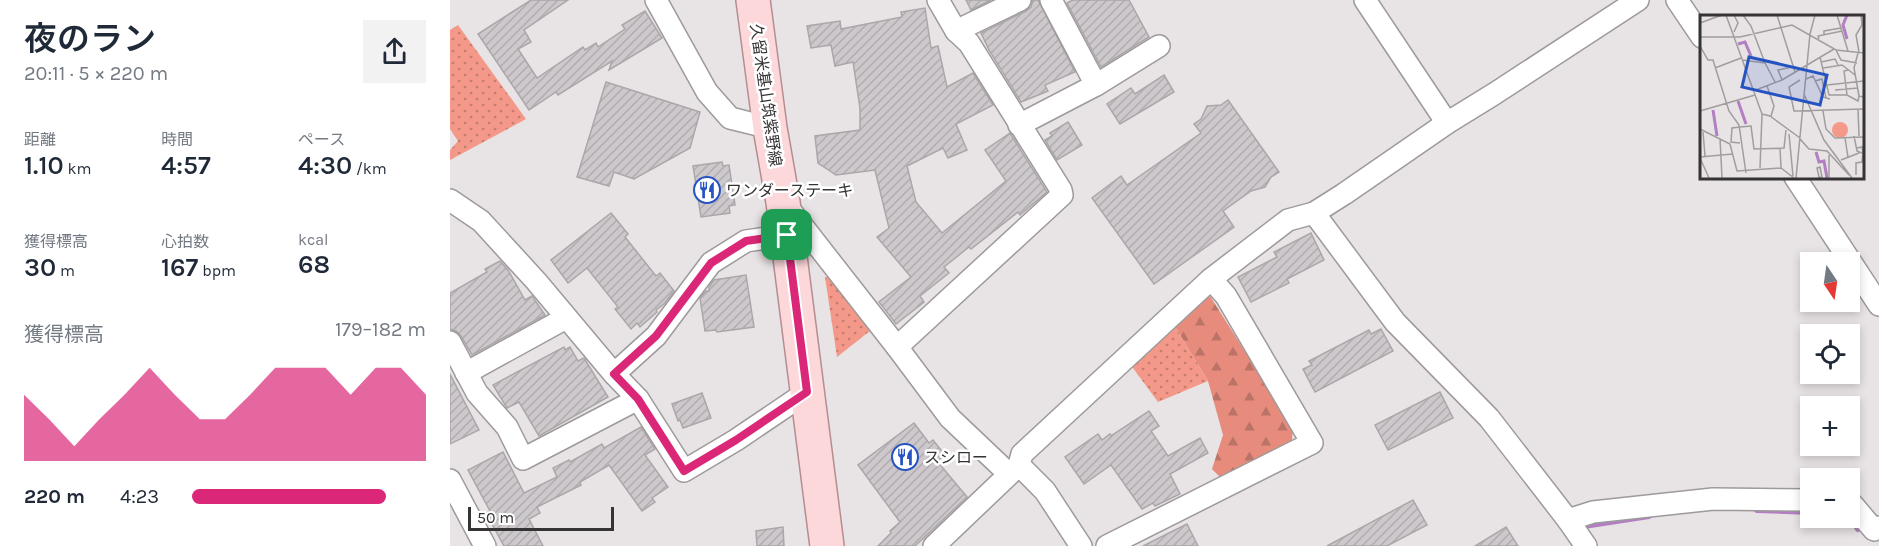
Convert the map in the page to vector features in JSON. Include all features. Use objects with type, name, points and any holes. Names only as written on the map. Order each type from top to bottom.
[{"type":"main road","name":"久留米基山筑紫野線","points":[[753,0],[770,128],[783,202],[827,546]]},
{"type":"street","points":[[656,0],[707,92],[730,118],[770,128]]},
{"type":"street","points":[[897,346],[1062,195],[969,43],[956,31],[938,0]]},
{"type":"street","points":[[956,31],[1020,0]]},
{"type":"street","points":[[1051,0],[1096,85]]},
{"type":"street","points":[[1365,0],[1447,123]]},
{"type":"street","points":[[934,546],[1014,470],[1022,454],[1211,279],[1288,220],[1314,213],[1447,123],[1638,0]]},
{"type":"street","points":[[1677,0],[1700,34]]},
{"type":"street","points":[[1020,126],[1096,85],[1159,46]]},
{"type":"street","points":[[1797,178],[1879,305]]},
{"type":"street","points":[[450,200],[481,221],[638,399],[684,471],[736,440],[807,392]]},
{"type":"street","points":[[783,202],[897,346],[950,418],[1014,470],[1045,490],[1081,546]]},
{"type":"street","points":[[1314,213],[1395,322],[1489,418],[1586,546]]},
{"type":"street","points":[[614,374],[656,336],[711,263],[746,241],[787,235]]},
{"type":"street","points":[[1107,546],[1312,443],[1226,296],[1211,279]]},
{"type":"street","points":[[466,373],[566,318]]},
{"type":"street","points":[[450,342],[477,393],[507,427],[523,459],[638,399]]},
{"type":"street","points":[[450,480],[485,546]]},
{"type":"street","points":[[1568,520],[1593,512],[1713,499],[1800,500]]},
{"type":"street","points":[[1860,513],[1874,530],[1879,527]]},
{"type":"green space","points":[[1210,296],[1293,428],[1292,440],[1221,478],[1212,469],[1223,435],[1208,381],[1174,325]]},
{"type":"shaded area","points":[[458,25],[526,119],[450,160],[450,150],[458,141],[450,129],[450,30]]},
{"type":"shaded area","points":[[825,277],[835,277],[875,327],[837,357]]},
{"type":"shaded area","points":[[1174,325],[1208,381],[1158,402],[1130,364]]},
{"type":"building","points":[[531,0],[568,0],[524,30],[531,42],[518,49],[537,78],[583,47],[585,50],[596,43],[598,47],[625,29],[622,25],[645,11],[662,38],[609,70],[612,61],[558,95],[556,92],[529,110],[478,34]]},
{"type":"building","points":[[966,0],[991,0],[971,10]]},
{"type":"building","points":[[1033,0],[1038,0],[1075,72],[1045,85],[1048,91],[1021,102],[981,33],[1026,11],[1031,7]]},
{"type":"building","points":[[1073,0],[1129,0],[1149,37],[1101,67],[1067,3]]},
{"type":"building","points":[[925,8],[931,48],[938,46],[947,87],[973,73],[993,105],[956,124],[967,150],[948,158],[943,148],[907,166],[916,202],[942,233],[1006,181],[985,150],[1010,133],[1047,192],[1020,215],[1018,212],[944,267],[949,273],[920,296],[924,302],[896,324],[879,302],[911,277],[877,237],[889,228],[875,170],[836,175],[818,163],[815,136],[860,130],[860,108],[853,62],[835,66],[831,45],[811,48],[807,26],[840,21],[841,29],[902,17],[901,12]]},
{"type":"building","points":[[1164,75],[1174,92],[1120,124],[1107,104],[1131,88],[1135,94]]},
{"type":"building","points":[[606,82],[700,112],[690,148],[634,179],[614,172],[609,186],[577,177]]},
{"type":"building","points":[[1228,100],[1279,172],[1271,177],[1265,187],[1251,191],[1223,211],[1234,227],[1154,284],[1092,198],[1121,176],[1127,185],[1201,133],[1194,124],[1201,119],[1207,106],[1221,105]]},
{"type":"building","points":[[1068,122],[1082,145],[1057,160],[1045,140],[1052,136],[1050,133]]},
{"type":"building","points":[[722,162],[723,166],[729,165],[735,205],[729,206],[730,213],[701,217],[693,166]]},
{"type":"building","points":[[611,213],[628,234],[625,237],[656,276],[660,273],[674,291],[656,310],[657,312],[640,327],[637,323],[631,329],[615,309],[618,307],[587,268],[568,283],[551,260]]},
{"type":"building","points":[[1311,233],[1324,260],[1287,279],[1289,283],[1251,302],[1238,277],[1277,257],[1274,252]]},
{"type":"building","points":[[500,261],[508,270],[525,300],[532,296],[545,315],[472,355],[461,336],[450,329],[450,293],[487,272],[485,269]]},
{"type":"building","points":[[746,275],[754,327],[717,332],[716,330],[705,331],[700,298],[706,291],[709,291],[714,280]]},
{"type":"building","points":[[1381,329],[1393,351],[1315,392],[1303,369],[1312,365],[1309,361],[1369,330],[1371,334]]},
{"type":"building","points":[[564,347],[565,350],[570,347],[578,361],[584,358],[608,397],[539,436],[519,402],[507,408],[493,385]]},
{"type":"building","points":[[450,374],[479,430],[450,444]]},
{"type":"building","points":[[1440,392],[1453,418],[1388,450],[1375,425]]},
{"type":"building","points":[[702,393],[711,418],[683,428],[672,404]]},
{"type":"building","points":[[1149,411],[1159,426],[1151,431],[1168,456],[1200,438],[1208,453],[1170,474],[1180,494],[1155,506],[1153,503],[1142,509],[1111,465],[1084,484],[1065,457],[1098,434],[1102,440],[1110,434],[1111,436]]},
{"type":"building","points":[[914,423],[929,443],[933,440],[945,455],[937,461],[967,497],[915,546],[878,546],[900,522],[858,465]]},
{"type":"building","points":[[641,427],[655,449],[645,455],[668,487],[652,498],[655,502],[642,511],[609,465],[580,482],[581,485],[537,507],[540,513],[529,519],[543,546],[504,546],[486,513],[490,511],[468,470],[503,452],[524,493],[557,477],[553,468],[569,460],[570,462],[602,444],[604,448]]},
{"type":"building","points":[[1413,500],[1427,525],[1387,546],[1327,546]]},
{"type":"building","points":[[1187,524],[1198,546],[1143,546]]},
{"type":"building","points":[[783,527],[784,546],[757,546],[756,531]]},
{"type":"building","points":[[1506,527],[1518,546],[1475,546]]},
{"type":"waterway","points":[[1757,510],[1800,512]]},
{"type":"waterway","points":[[1584,526],[1649,516]]},
{"type":"place","name":"ワンダーステーキ","points":[[707,190]]},
{"type":"place","name":"スシロー","points":[[905,457]]},
{"type":"route","points":[[787,235],[807,392],[736,440],[684,471],[638,399],[614,374],[656,336],[711,263],[746,241],[787,235]]}]
